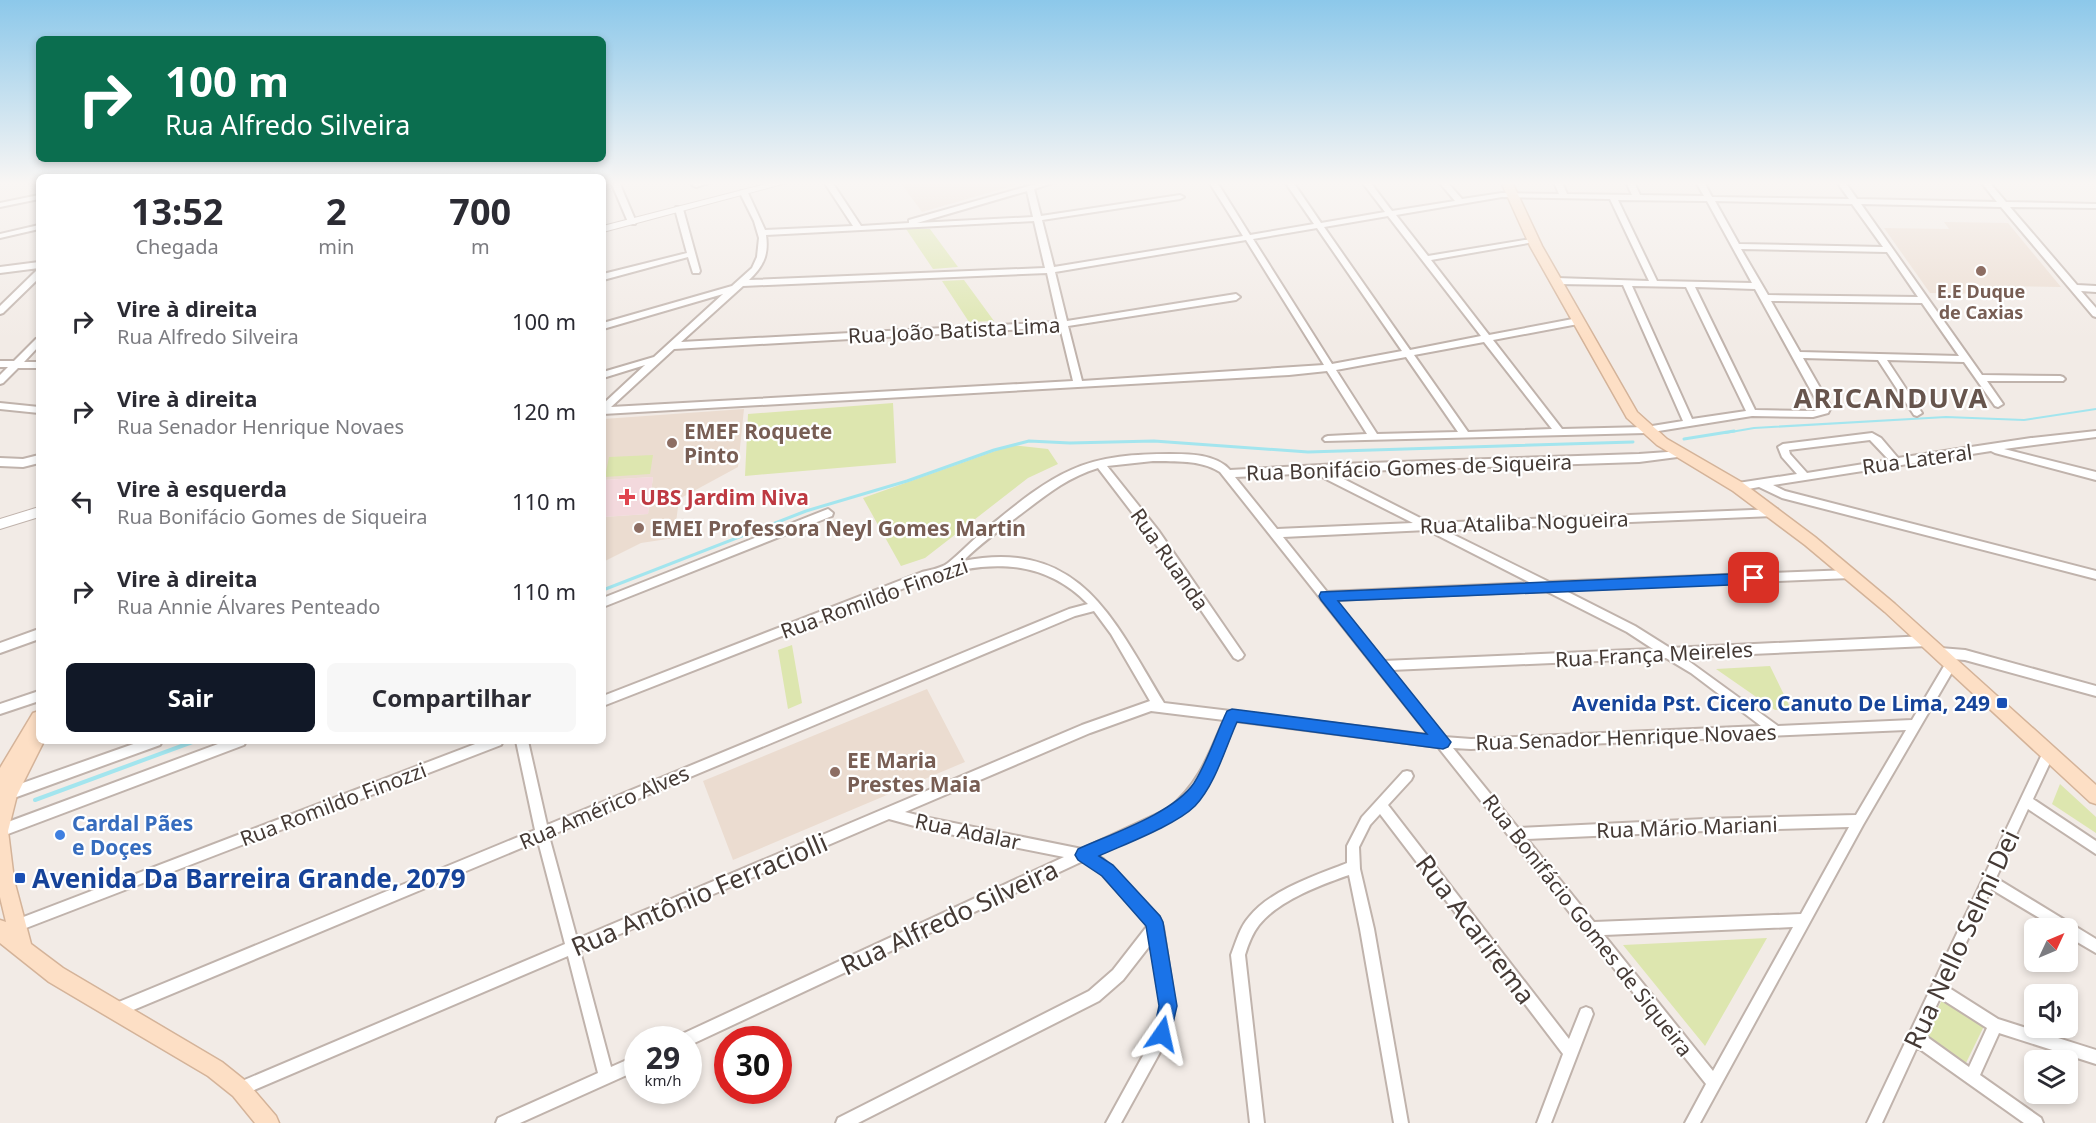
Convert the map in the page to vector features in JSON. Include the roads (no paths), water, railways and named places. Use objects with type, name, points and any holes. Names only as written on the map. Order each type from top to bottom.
[{"type":"main road","points":[[1531,234],[1625,404],[1646,430],[1738,487],[1850,574],[1946,658],[2096,796]]},
{"type":"main road","points":[[36,723],[3,792],[0,831],[5,880],[6,929],[23,951],[56,975],[215,1069],[240,1089],[269,1123]]},
{"type":"main road","points":[[3,792],[36,738]]},
{"type":"street","points":[[686,234],[696,272]]},
{"type":"street","points":[[606,407],[655,359],[740,285],[756,268],[765,246],[764,234]]},
{"type":"street","points":[[1043,234],[1078,384]]},
{"type":"street","points":[[1246,234],[1374,438]]},
{"type":"street","points":[[606,325],[740,285],[1052,270],[1264,234]]},
{"type":"street","points":[[1326,234],[1466,435]]},
{"type":"street","points":[[1406,234],[1559,432]]},
{"type":"street","points":[[1631,234],[1654,283]]},
{"type":"street","points":[[1328,439],[1646,430],[1752,413],[1821,413],[1826,407],[1729,234]]},
{"type":"street","points":[[1877,234],[1998,404]]},
{"type":"street","points":[[2030,234],[2096,314]]},
{"type":"street","points":[[1425,258],[1534,240]]},
{"type":"street","points":[[1735,246],[1888,250]]},
{"type":"street","points":[[606,276],[691,254]]},
{"type":"street","points":[[0,270],[36,265]]},
{"type":"street","points":[[0,312],[36,276]]},
{"type":"street","points":[[1556,280],[1757,286]]},
{"type":"street","points":[[1626,282],[1689,424]]},
{"type":"street","points":[[1689,284],[1752,413]]},
{"type":"street","points":[[2075,288],[2096,289]]},
{"type":"street","name":"Rua João Batista Lima","points":[[670,346],[1065,324],[1236,297]]},
{"type":"street","points":[[1764,298],[1923,300]]},
{"type":"street","points":[[606,410],[1254,375],[1329,368],[1578,321]]},
{"type":"street","points":[[0,381],[36,344]]},
{"type":"street","points":[[1795,355],[1965,359]]},
{"type":"street","points":[[1880,356],[1917,413]]},
{"type":"street","points":[[606,374],[655,359]]},
{"type":"street","points":[[0,363],[36,365]]},
{"type":"street","points":[[1979,378],[2060,379]]},
{"type":"street","points":[[0,406],[36,410]]},
{"type":"street","name":"Rua Lateral","points":[[1738,487],[2031,441],[2096,434]]},
{"type":"street","points":[[1804,476],[1785,455],[1783,447],[1872,435],[1896,462]]},
{"type":"street","points":[[1990,449],[2096,476]]},
{"type":"street","name":"Rua Bonifácio Gomes de Siqueira","points":[[1229,474],[1639,458],[1682,454]]},
{"type":"street","points":[[952,566],[974,543],[1064,478],[1100,464],[1153,457],[1201,459],[1216,464],[1229,474]]},
{"type":"street","points":[[0,462],[23,463],[36,460]]},
{"type":"street","name":"Rua Ruanda","points":[[1100,464],[1154,533],[1238,655]]},
{"type":"street","points":[[1315,469],[1631,629],[1670,654],[1775,730]]},
{"type":"street","name":"Rua Bonifácio Gomes de Siqueira","points":[[1229,474],[1713,1082]]},
{"type":"street","points":[[1761,483],[1782,494],[2096,575]]},
{"type":"street","name":"Rua Ataliba Nogueira","points":[[1276,533],[1773,512]]},
{"type":"street","points":[[0,524],[36,513]]},
{"type":"street","points":[[606,602],[828,513]]},
{"type":"street","name":"Rua Romildo Finozzi","points":[[606,699],[952,566],[977,561],[1002,561],[1038,567],[1062,578],[1083,592],[1103,614],[1160,706]]},
{"type":"street","points":[[1326,596],[1850,574]]},
{"type":"street","name":"Rua Américo Alves","points":[[114,1011],[1073,612],[1095,606]]},
{"type":"street","points":[[0,648],[36,635]]},
{"type":"street","name":"Rua França Meireles","points":[[1381,666],[1927,641]]},
{"type":"street","points":[[1692,1123],[1915,724],[1946,658],[1965,655],[2096,691]]},
{"type":"street","points":[[0,709],[36,697]]},
{"type":"street","name":"Rua Senador Henrique Novaes","points":[[1160,706],[1471,744],[1915,724]]},
{"type":"street","name":"Rua Antônio Ferraciolli","points":[[240,1089],[1086,729],[1136,710],[1160,706]]},
{"type":"street","name":"Rua Alfredo Silveira","points":[[702,1033],[1172,813],[1188,802],[1200,786],[1232,715]]},
{"type":"street","points":[[3,792],[147,744]]},
{"type":"street","points":[[0,831],[232,744]]},
{"type":"street","name":"Rua Romildo Finozzi","points":[[6,929],[489,744]]},
{"type":"street","points":[[523,744],[542,832],[606,1076]]},
{"type":"street","name":"Rua Nello Selmi Dei","points":[[1874,1123],[2048,754]]},
{"type":"street","points":[[1401,1123],[1354,867],[1353,846],[1357,834],[1407,776]]},
{"type":"street","points":[[2026,801],[2096,848]]},
{"type":"street","name":"Rua Acarirema","points":[[1381,805],[1571,1053]]},
{"type":"street","name":"Rua Adalar","points":[[888,813],[929,825],[1084,855]]},
{"type":"street","name":"Rua Mário Mariani","points":[[1516,834],[1705,825],[1859,821]]},
{"type":"street","points":[[1084,855],[1108,871],[1150,916],[1156,927],[1167,997],[1167,1021],[1162,1034],[1113,1123]]},
{"type":"street","points":[[1257,1123],[1238,955],[1245,933],[1256,917],[1270,906],[1328,876],[1354,867]]},
{"type":"street","points":[[1989,881],[2050,918]]},
{"type":"street","points":[[1590,929],[1804,920]]},
{"type":"street","points":[[843,1123],[1094,996],[1118,975],[1156,927]]},
{"type":"street","points":[[2078,935],[2096,946]]},
{"type":"street","points":[[1937,988],[1995,1025],[2096,1057]]},
{"type":"street","points":[[1544,1123],[1586,1014]]},
{"type":"street","points":[[1972,1077],[1995,1025]]},
{"type":"street","points":[[1914,1036],[2036,1123]]},
{"type":"street","points":[[503,1123],[624,1068]]},
{"type":"waterway","points":[[1725,433],[1754,428],[1946,417],[2024,420],[2096,409]]},
{"type":"waterway","points":[[1684,439],[1734,431]]},
{"type":"waterway","points":[[606,589],[806,511],[907,481],[994,450],[1029,441],[1070,443],[1154,441],[1308,452],[1633,442]]},
{"type":"waterway","points":[[35,800],[187,744]]},
{"type":"place","name":"E.E Duque de Caxias","points":[[1981,271]]},
{"type":"place","name":"EMEF Roquete Pinto","points":[[672,443]]},
{"type":"place","name":"UBS Jardim Niva","points":[[627,497]]},
{"type":"place","name":"EMEI Professora Neyl Gomes Martin","points":[[639,528]]},
{"type":"place","name":"Avenida Pst. Cicero Canuto De Lima, 249","points":[[2002,703]]},
{"type":"place","name":"EE Maria Prestes Maia","points":[[835,772]]},
{"type":"place","name":"Cardal Pães e Doçes","points":[[60,835]]},
{"type":"place","name":"Avenida Da Barreira Grande, 2079","points":[[20,878]]},
{"type":"district","name":"ARICANDUVA","points":[[1891,397]]}]
